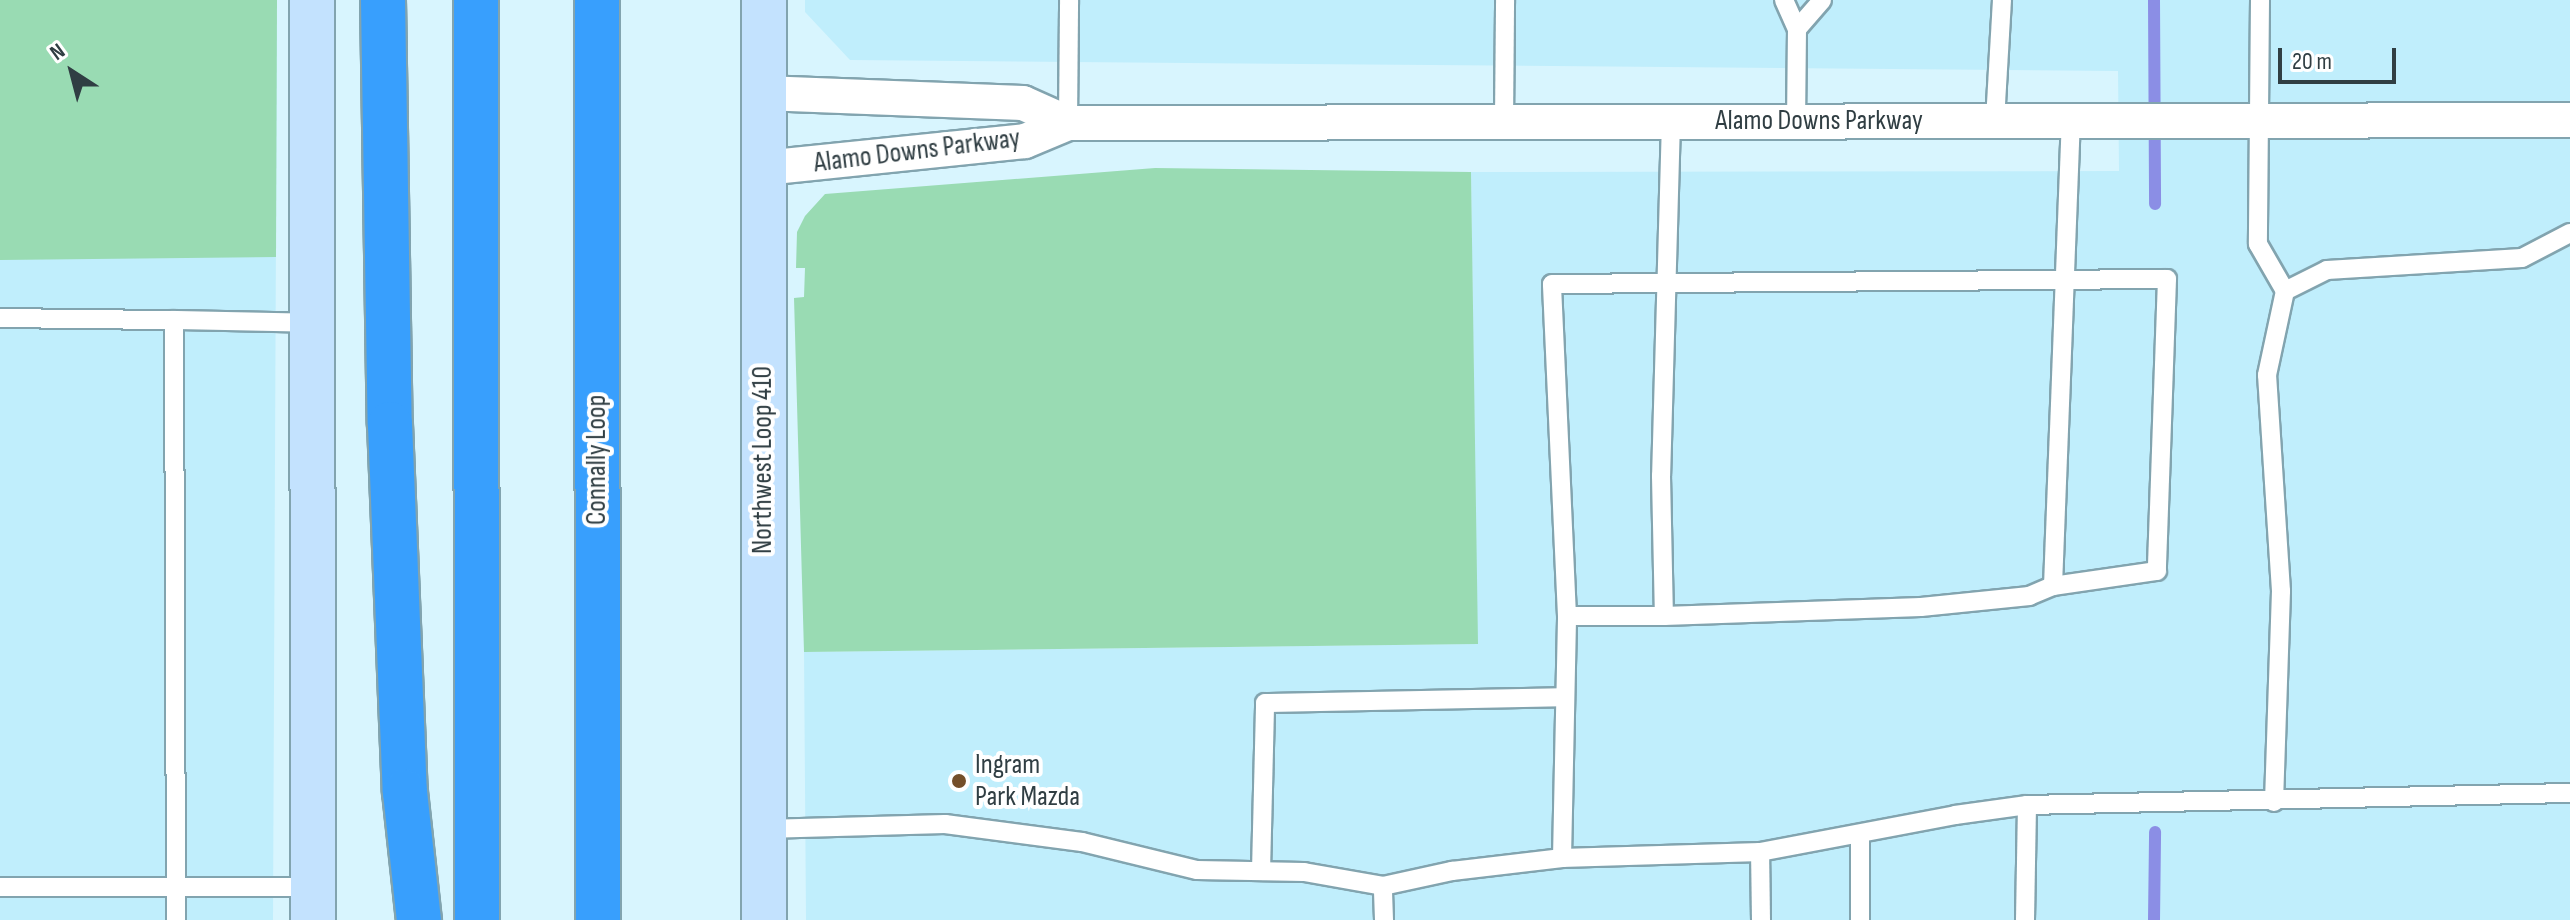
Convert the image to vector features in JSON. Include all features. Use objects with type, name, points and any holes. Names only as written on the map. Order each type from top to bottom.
[{"type":"highway","points":[[383,0],[390,424],[405,792],[419,920]]},
{"type":"highway","points":[[476,0],[477,920]]},
{"type":"highway","name":"Connally Loop","points":[[597,0],[598,920]]},
{"type":"main road","points":[[312,0],[313,903]]},
{"type":"main road","name":"Northwest Loop 410","points":[[764,0],[764,920]]},
{"type":"street","name":"Alamo Downs Parkway","points":[[763,93],[1023,103],[1068,123]]},
{"type":"street","name":"Alamo Downs Parkway","points":[[764,168],[1025,141],[1068,123],[2570,120]]},
{"type":"lane","points":[[1068,123],[1069,0]]},
{"type":"lane","points":[[1504,122],[1505,0]]},
{"type":"lane","points":[[1784,0],[1797,29],[1796,121]]},
{"type":"lane","points":[[1797,29],[1822,0]]},
{"type":"lane","points":[[1995,121],[2002,0]]},
{"type":"lane","points":[[2260,0],[2258,244],[2285,291],[2267,375],[2281,591],[2274,802]]},
{"type":"lane","points":[[2053,586],[2071,120]]},
{"type":"lane","points":[[1664,616],[1661,476],[1671,218],[1671,121]]},
{"type":"lane","points":[[2285,291],[2327,270],[2522,258],[2570,233]]},
{"type":"lane","points":[[1562,858],[1567,616],[1552,284],[1669,280],[2167,279],[2157,571],[2053,586],[2029,596],[1921,607],[1664,616],[1567,616]]},
{"type":"lane","points":[[0,318],[313,323]]},
{"type":"lane","points":[[174,320],[176,920]]},
{"type":"lane","points":[[1261,871],[1265,703],[1565,697]]},
{"type":"lane","points":[[764,829],[945,824],[1082,842],[1197,870],[1304,872],[1383,886],[1452,871],[1562,858],[1760,852],[2027,805],[2274,802],[2570,793]]},
{"type":"lane","points":[[2025,920],[2027,805]]},
{"type":"lane","points":[[1860,834],[1860,920]]},
{"type":"lane","points":[[1760,852],[1761,920]]},
{"type":"lane","points":[[1383,886],[1384,920]]},
{"type":"lane","points":[[0,887],[175,888],[313,903]]},
{"type":"shaded area","points":[[0,0],[277,0],[273,920],[0,920]]},
{"type":"shaded area","points":[[805,0],[2570,0],[2570,920],[806,920],[804,652],[1477,644],[1471,172],[2119,171],[2118,71],[850,60],[805,12]]},
{"type":"green space","points":[[0,0],[277,0],[276,257],[0,260]]},
{"type":"green space","points":[[1155,168],[1471,172],[1478,644],[804,652],[794,298],[804,297],[805,268],[796,268],[797,232],[805,216],[825,194]]},
{"type":"waterway","points":[[2154,0],[2155,204]]},
{"type":"waterway","points":[[2154,920],[2155,832]]},
{"type":"place","name":"Ingram Park Mazda","points":[[959,781]]}]
